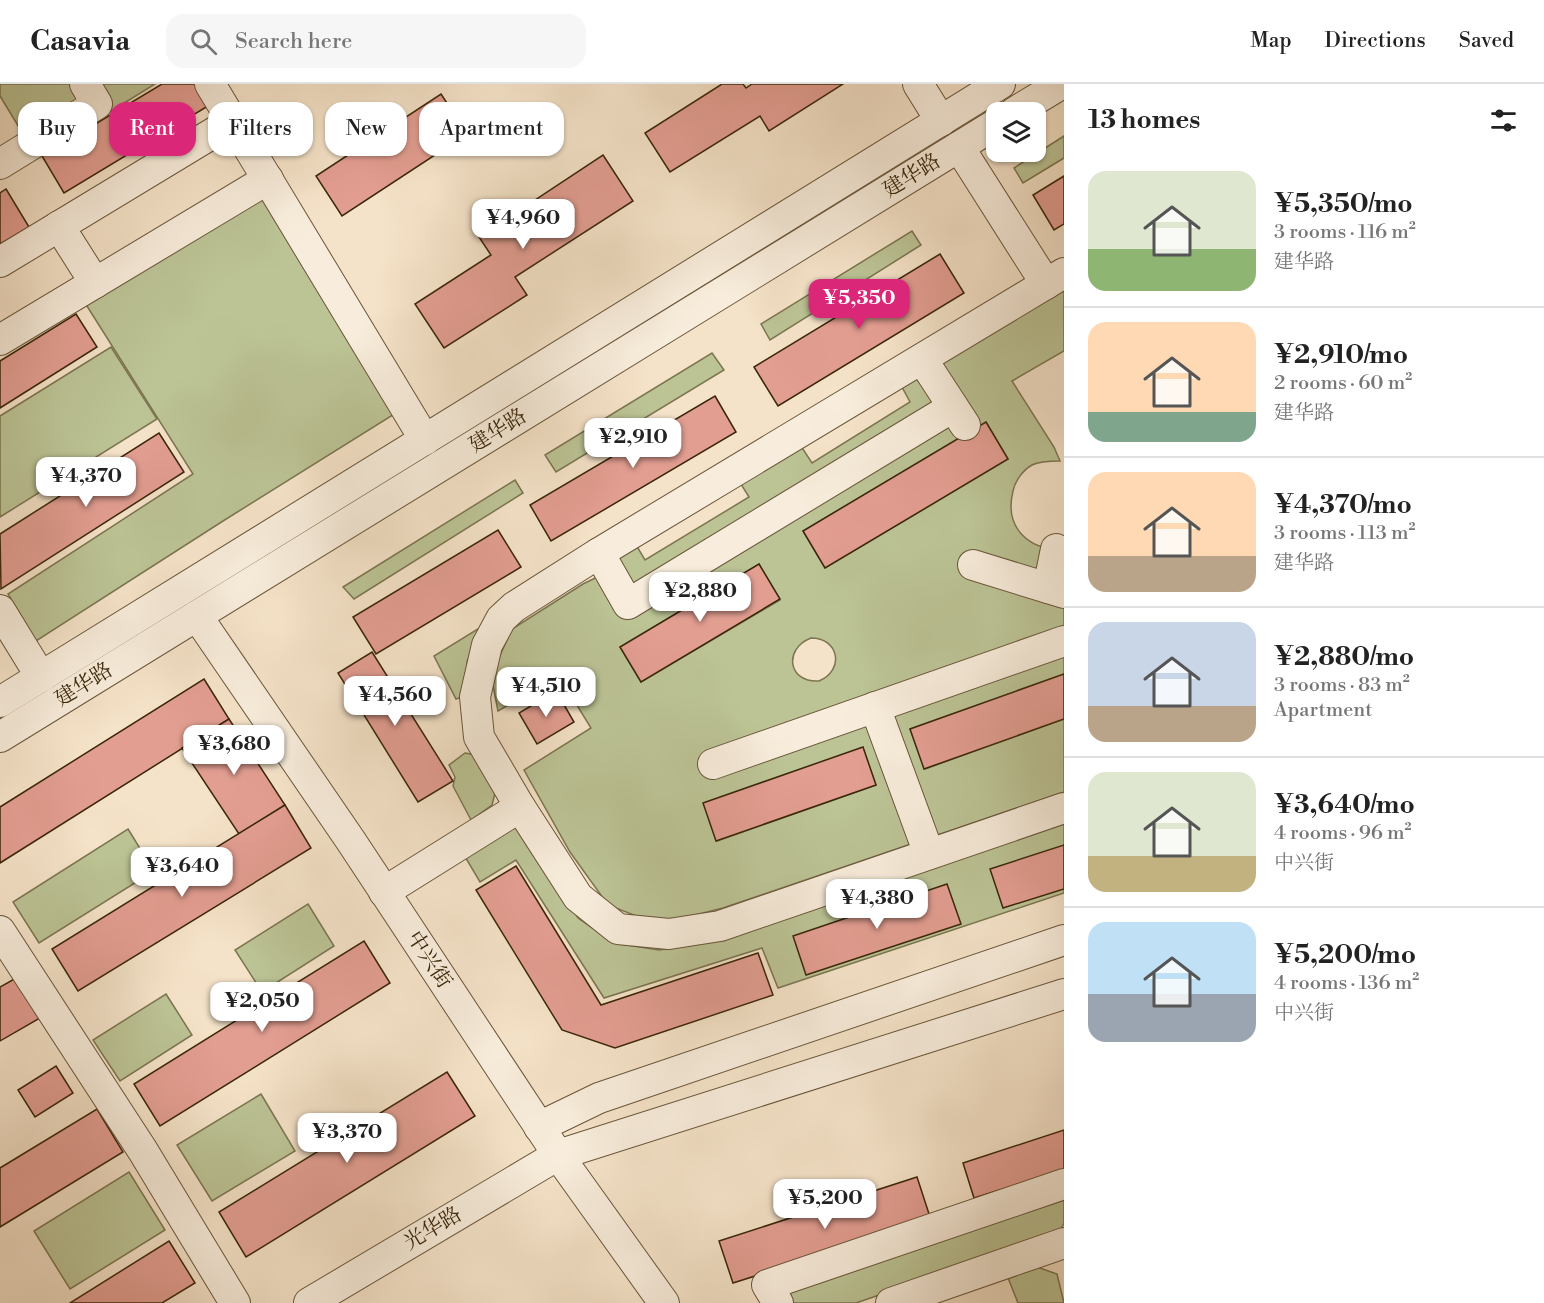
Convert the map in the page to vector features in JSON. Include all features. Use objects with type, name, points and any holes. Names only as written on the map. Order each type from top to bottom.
[{"type":"street","points":[[0,164],[97,104],[85,84]]},
{"type":"street","points":[[210,84],[221,102]]},
{"type":"street","points":[[918,84],[941,121]]},
{"type":"street","name":"建华路","points":[[0,702],[1000,84]]},
{"type":"street","points":[[1031,102],[1061,84]]},
{"type":"street","name":"建华路","points":[[0,737],[986,130]]},
{"type":"street","points":[[0,262],[208,136]]},
{"type":"street","points":[[959,147],[1055,279],[514,607],[501,619],[488,645],[475,697],[479,737],[520,807],[578,897],[618,929],[669,934],[720,926],[1064,808]]},
{"type":"street","points":[[254,156],[425,440]]},
{"type":"street","points":[[0,340],[268,179]]},
{"type":"street","points":[[59,226],[95,283]]},
{"type":"street","points":[[600,553],[628,604],[959,416],[922,358]]},
{"type":"street","points":[[973,565],[1056,590],[1056,549]]},
{"type":"street","points":[[0,610],[41,677]]},
{"type":"street","name":"中兴街","points":[[197,616],[558,1155],[664,1303]]},
{"type":"street","points":[[713,764],[1064,641]]},
{"type":"street","points":[[875,707],[929,854]]},
{"type":"street","points":[[384,892],[520,807]]},
{"type":"street","points":[[0,931],[143,1151],[235,1303]]},
{"type":"street","points":[[539,1127],[599,1098],[1064,940]]},
{"type":"street","name":"光华路","points":[[309,1303],[558,1155],[1064,994]]},
{"type":"street","points":[[778,1303],[767,1285],[1064,1184]]},
{"type":"street","points":[[891,1303],[1064,1243]]},
{"type":"green space","points":[[0,84],[155,84],[126,102],[109,102],[109,112],[97,120],[97,102],[18,102],[18,126],[0,96]]},
{"type":"green space","points":[[1064,136],[1064,158],[1023,183],[1014,168],[1023,162],[1046,162],[1046,148]]},
{"type":"green space","points":[[276,186],[412,403],[36,641],[8,594],[193,474],[85,303]]},
{"type":"green space","points":[[912,231],[921,245],[770,340],[761,324]]},
{"type":"green space","points":[[1064,289],[1064,351],[1012,381],[1054,447],[1060,461],[1039,463],[1026,470],[1016,483],[1011,504],[1016,526],[1030,541],[1051,549],[1064,549],[1064,674],[910,729],[925,769],[1064,719],[1064,792],[723,908],[675,920],[644,919],[608,905],[570,852],[524,770],[591,728],[559,676],[498,711],[491,675],[512,629],[583,584],[618,567],[612,558],[635,543],[645,560],[749,497],[739,481],[799,443],[812,463],[910,402],[902,387]],"holes":[[[986,422],[1008,459],[825,568],[803,531]],[[759,564],[780,600],[641,682],[620,647]],[[811,638],[820,639],[833,649],[835,655],[833,670],[819,681],[801,677],[795,671],[793,657],[802,643]],[[863,748],[876,785],[717,841],[704,803]]]},
{"type":"green space","points":[[111,347],[157,419],[0,517],[0,416]]},
{"type":"green space","points":[[712,353],[724,370],[556,472],[545,455]]},
{"type":"green space","points":[[515,480],[523,493],[354,599],[343,587]]},
{"type":"green space","points":[[481,627],[467,662],[465,696],[456,699],[434,656]]},
{"type":"green space","points":[[465,753],[476,755],[496,789],[492,805],[471,820],[453,786],[455,777],[449,765]]},
{"type":"green space","points":[[1064,822],[1064,893],[778,988],[762,948],[604,998],[516,860],[480,882],[464,855],[516,824],[578,918],[614,943],[659,950],[713,942]]},
{"type":"green space","points":[[128,829],[154,871],[39,943],[13,902]]},
{"type":"green space","points":[[308,904],[334,946],[262,992],[235,950]]},
{"type":"green space","points":[[166,994],[192,1035],[120,1081],[93,1040]]},
{"type":"green space","points":[[261,1094],[295,1151],[212,1201],[177,1145]]},
{"type":"green space","points":[[129,1172],[165,1230],[70,1289],[34,1231]]},
{"type":"green space","points":[[1064,1194],[1064,1223],[1059,1233],[856,1303],[785,1303],[787,1289]]},
{"type":"green space","points":[[1037,1267],[1057,1274],[1064,1303],[1018,1303],[1008,1278]]},
{"type":"building","points":[[162,84],[201,84],[212,102],[208,102],[208,106],[196,113],[196,102],[132,102]]},
{"type":"building","points":[[722,84],[743,84],[746,88],[752,84],[843,84],[769,131],[760,116],[670,172],[645,133]]},
{"type":"building","points":[[441,94],[446,102],[429,102]]},
{"type":"building","points":[[419,108],[419,156],[433,156],[342,216],[316,176],[346,156],[407,156],[407,116]]},
{"type":"building","points":[[109,116],[109,156],[125,156],[64,193],[42,156],[97,156],[97,123]]},
{"type":"building","points":[[603,155],[633,201],[515,277],[527,295],[444,348],[415,304],[491,255],[479,237]]},
{"type":"building","points":[[1064,176],[1064,224],[1054,230],[1033,195]]},
{"type":"building","points":[[6,189],[29,227],[0,244],[0,193]]},
{"type":"building","points":[[940,254],[964,293],[778,406],[754,367]]},
{"type":"building","points":[[76,314],[97,347],[0,408],[0,361]]},
{"type":"building","points":[[715,396],[736,432],[551,541],[530,505]]},
{"type":"building","points":[[986,422],[1008,459],[825,568],[803,531]]},
{"type":"building","points":[[159,433],[184,472],[1,589],[0,534]]},
{"type":"building","points":[[498,530],[521,567],[376,654],[353,617]]},
{"type":"building","points":[[759,564],[780,599],[641,682],[620,647]]},
{"type":"building","points":[[372,652],[453,781],[418,802],[338,673]]},
{"type":"building","points":[[1064,674],[1064,719],[924,769],[910,729]]},
{"type":"building","points":[[204,679],[229,719],[0,863],[0,807]]},
{"type":"building","points":[[556,691],[574,722],[537,744],[519,713]]},
{"type":"building","points":[[229,719],[285,805],[239,834],[182,748]]},
{"type":"building","points":[[863,747],[876,785],[716,841],[703,803]]},
{"type":"building","points":[[285,805],[311,848],[78,991],[52,949]]},
{"type":"building","points":[[1064,845],[1064,889],[1003,908],[990,869]]},
{"type":"building","points":[[516,866],[601,1005],[758,953],[773,995],[615,1048],[562,1030],[476,890]]},
{"type":"building","points":[[947,884],[961,924],[806,975],[793,936]]},
{"type":"building","points":[[364,941],[390,983],[160,1126],[134,1084]]},
{"type":"building","points":[[16,978],[40,1018],[0,1041],[0,987]]},
{"type":"building","points":[[56,1066],[73,1093],[35,1117],[18,1090]]},
{"type":"building","points":[[447,1072],[475,1116],[246,1257],[219,1212]]},
{"type":"building","points":[[97,1109],[123,1152],[0,1227],[0,1168]]},
{"type":"building","points":[[1064,1130],[1064,1170],[974,1198],[963,1163]]},
{"type":"building","points":[[917,1177],[931,1220],[733,1283],[719,1241]]},
{"type":"building","points":[[169,1241],[195,1283],[162,1303],[70,1303]]}]
